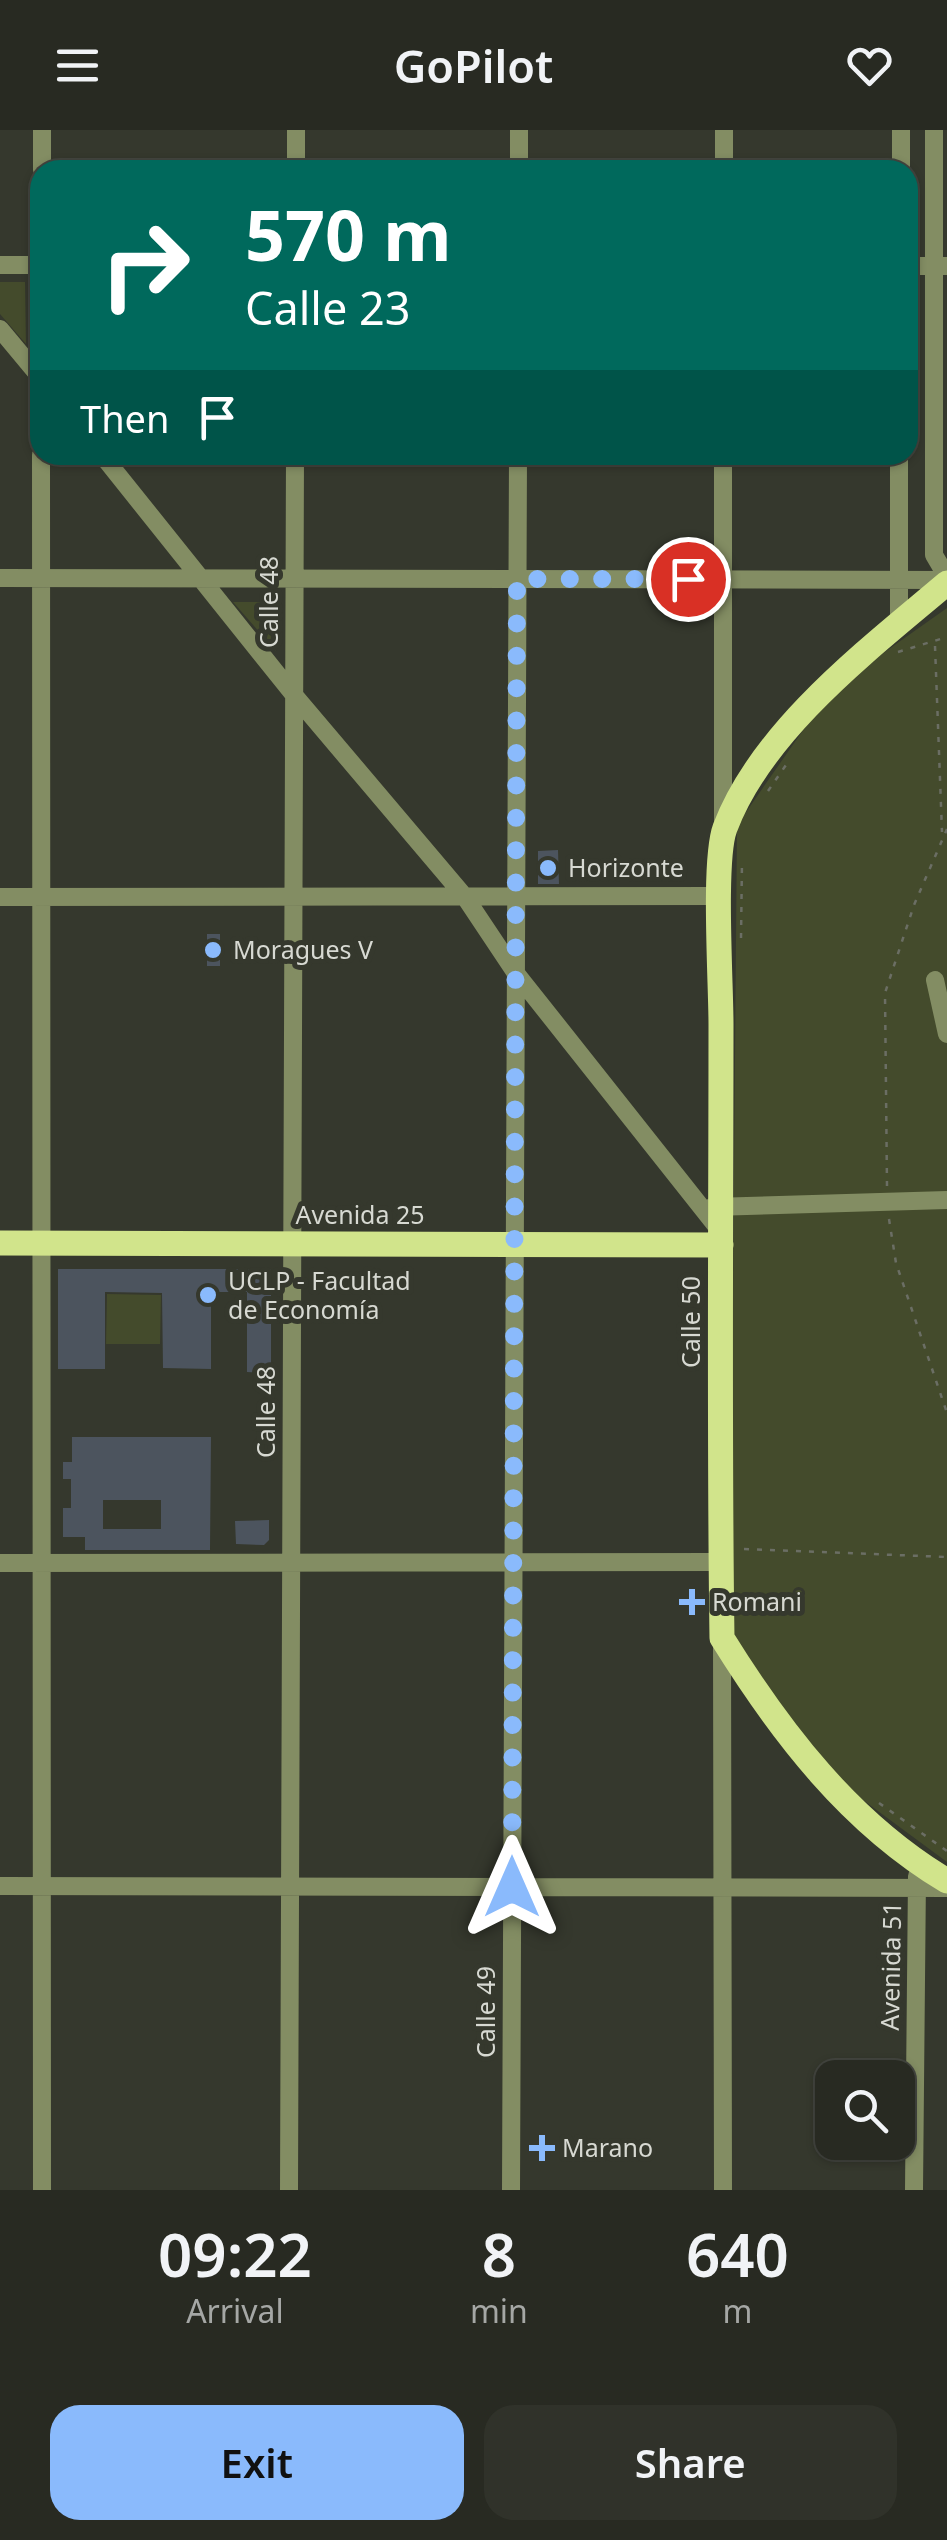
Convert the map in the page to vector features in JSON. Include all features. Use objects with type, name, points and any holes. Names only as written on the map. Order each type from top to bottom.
[{"type":"main road","points":[[724,830],[758,771],[799,716],[846,667],[947,580]]},
{"type":"main road","name":"Calle 50","points":[[722,1638],[720,1238],[711,1206],[724,830]]},
{"type":"main road","name":"Avenida 25","points":[[0,1233],[42,1238],[720,1238]]},
{"type":"main road","name":"Avenida 25","points":[[0,1244],[42,1238]]},
{"type":"main road","points":[[722,1638],[798,1749],[917,1875],[946,1886]]},
{"type":"street","points":[[42,130],[42,160]]},
{"type":"street","points":[[296,130],[296,160]]},
{"type":"street","points":[[519,130],[519,160]]},
{"type":"street","points":[[724,130],[724,160]]},
{"type":"street","points":[[900,160],[901,130]]},
{"type":"street","points":[[0,578],[947,580],[934,555],[940,266],[934,130]]},
{"type":"street","points":[[0,265],[30,265]]},
{"type":"street","points":[[0,328],[30,365]]},
{"type":"street","points":[[41,465],[42,2190]]},
{"type":"street","points":[[110,465],[294,694],[465,896],[515,972],[711,1206],[947,1200]]},
{"type":"street","name":"Calle 48","points":[[289,2190],[295,465]]},
{"type":"street","name":"Calle 49","points":[[510,2190],[518,465]]},
{"type":"street","name":"Calle 50","points":[[723,465],[724,830]]},
{"type":"street","points":[[899,624],[900,465]]},
{"type":"street","points":[[0,897],[720,896]]},
{"type":"street","points":[[935,980],[947,1034]]},
{"type":"street","points":[[0,1562],[513,1562],[721,1556]]},
{"type":"street","name":"Calle 50","points":[[722,1638],[723,2190]]},
{"type":"street","points":[[0,1886],[720,1887],[917,1875]]},
{"type":"street","name":"Avenida 51","points":[[914,2190],[917,1875]]},
{"type":"street","points":[[916,1922],[925,1901],[946,1886]]},
{"type":"path","points":[[887,654],[934,644],[947,637]]},
{"type":"path","points":[[934,644],[942,834],[885,994],[887,1200],[896,1263],[947,1413]]},
{"type":"path","points":[[762,800],[793,756]]},
{"type":"path","points":[[942,834],[947,830]]},
{"type":"path","points":[[740,947],[742,849]]},
{"type":"path","points":[[721,1556],[795,1548],[947,1557]]},
{"type":"path","points":[[876,1801],[947,1851]]},
{"type":"green space","points":[[0,282],[25,282],[26,344],[0,314]]},
{"type":"green space","points":[[233,602],[279,602],[276,651]]},
{"type":"green space","points":[[947,608],[947,1862],[825,1772],[730,1632],[737,825],[831,690]]},
{"type":"green space","points":[[107,1294],[161,1295],[160,1344],[106,1344]]},
{"type":"building","name":"Horizonte","points":[[558,850],[559,884],[538,884],[538,851]]},
{"type":"building","name":"Moragues V","points":[[207,934],[220,934],[220,966],[207,966]]},
{"type":"building","points":[[58,1269],[271,1269],[271,1373],[247,1372],[247,1292],[211,1292],[211,1369],[163,1368],[162,1293],[105,1292],[105,1369],[58,1369]]},
{"type":"building","points":[[72,1437],[211,1437],[210,1550],[85,1550],[85,1537],[63,1537],[63,1508],[71,1508],[71,1479],[63,1479],[63,1462],[72,1462]],"holes":[[[103,1500],[161,1500],[161,1529],[103,1529]]]},
{"type":"building","points":[[269,1520],[269,1540],[264,1545],[236,1544],[235,1521]]},
{"type":"place","name":"Horizonte","points":[[548,868]]},
{"type":"place","name":"Moragues V","points":[[213,950]]},
{"type":"place","name":"UCLP - Facultad de Economía","points":[[208,1295]]},
{"type":"place","name":"Romani","points":[[692,1602]]},
{"type":"place","name":"Marano","points":[[542,2148]]},
{"type":"route","points":[[512,1887],[517,579],[688,579]]}]
